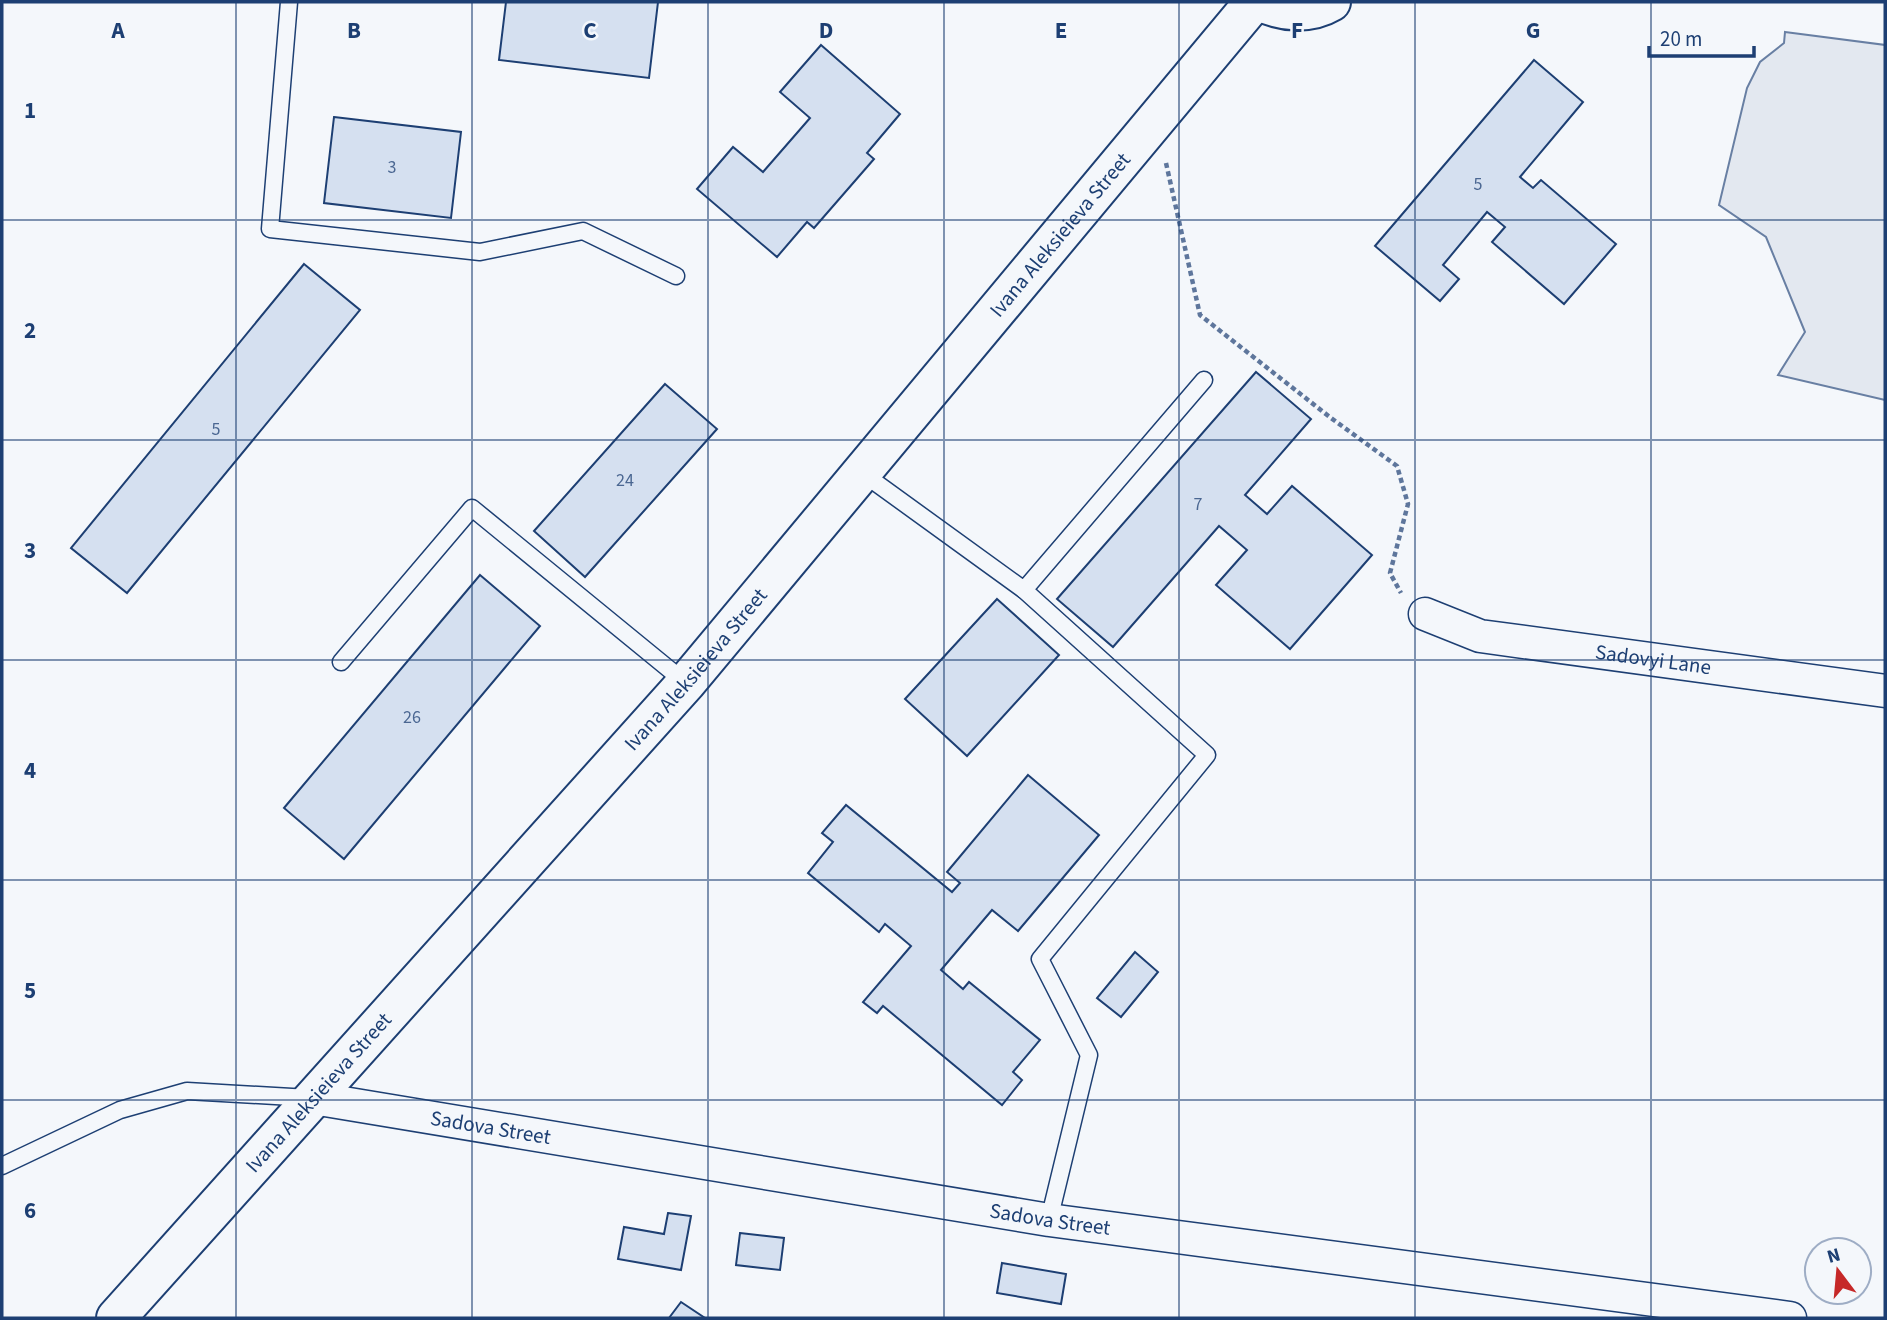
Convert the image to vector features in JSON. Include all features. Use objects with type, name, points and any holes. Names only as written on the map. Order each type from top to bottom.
[{"type":"street","name":"Ivana Aleksieieva Street","points":[[116,1318],[686,683],[1254,2]]},
{"type":"street","points":[[1261,2],[1277,9],[1301,11],[1331,2]]},
{"type":"street","name":"Sadovyi Lane","points":[[1425,614],[1480,636],[1885,691]]},
{"type":"street","name":"Sadova Street","points":[[313,1098],[1049,1220],[1790,1318]]},
{"type":"lane","points":[[289,2],[270,229],[480,252],[583,231],[676,275]]},
{"type":"lane","points":[[1024,590],[1204,380]]},
{"type":"lane","points":[[861,471],[1024,590],[1207,755],[1040,959],[1089,1055],[1049,1220]]},
{"type":"lane","points":[[341,662],[472,508],[686,683]]},
{"type":"lane","points":[[2,1166],[120,1110],[187,1091],[313,1098]]},
{"type":"path","points":[[1156,119],[1200,316],[1397,466],[1408,504],[1390,573],[1401,594],[1425,614]]},
{"type":"shaded area","points":[[1785,32],[1885,45],[1885,400],[1778,375],[1805,332],[1766,237],[1719,205],[1747,88],[1760,62],[1784,43]]},
{"type":"building","points":[[506,2],[658,2],[649,78],[499,60]]},
{"type":"building","points":[[821,45],[900,114],[867,153],[874,159],[814,228],[807,222],[777,257],[697,189],[733,147],[763,172],[810,118],[780,92]]},
{"type":"building","points":[[1534,60],[1583,102],[1520,177],[1533,188],[1541,180],[1616,244],[1564,304],[1492,242],[1505,227],[1487,212],[1443,265],[1459,279],[1440,301],[1375,246]]},
{"type":"building","points":[[334,117],[461,132],[451,218],[324,203]]},
{"type":"building","points":[[304,264],[360,310],[127,593],[71,548]]},
{"type":"building","points":[[1256,372],[1311,419],[1245,495],[1267,514],[1292,486],[1372,555],[1290,649],[1216,585],[1247,550],[1219,526],[1113,647],[1057,599]]},
{"type":"building","points":[[665,384],[717,429],[585,577],[534,531]]},
{"type":"building","points":[[480,575],[540,626],[344,859],[284,808]]},
{"type":"building","points":[[997,599],[1059,655],[967,756],[905,699]]},
{"type":"building","points":[[1028,775],[1099,835],[1018,931],[992,910],[941,970],[963,989],[969,982],[1040,1040],[1013,1072],[1022,1080],[1002,1105],[883,1006],[877,1013],[863,1002],[911,946],[885,924],[879,932],[808,873],[833,842],[822,833],[846,805],[952,892],[960,883],[947,872]]},
{"type":"building","points":[[1135,952],[1158,972],[1121,1017],[1097,998]]},
{"type":"building","points":[[668,1213],[691,1216],[681,1270],[618,1259],[624,1227],[664,1234]]},
{"type":"building","points":[[740,1233],[784,1238],[780,1270],[736,1265]]},
{"type":"building","points":[[1002,1263],[1066,1274],[1061,1304],[997,1293]]},
{"type":"building","points":[[681,1302],[705,1318],[669,1318]]}]
